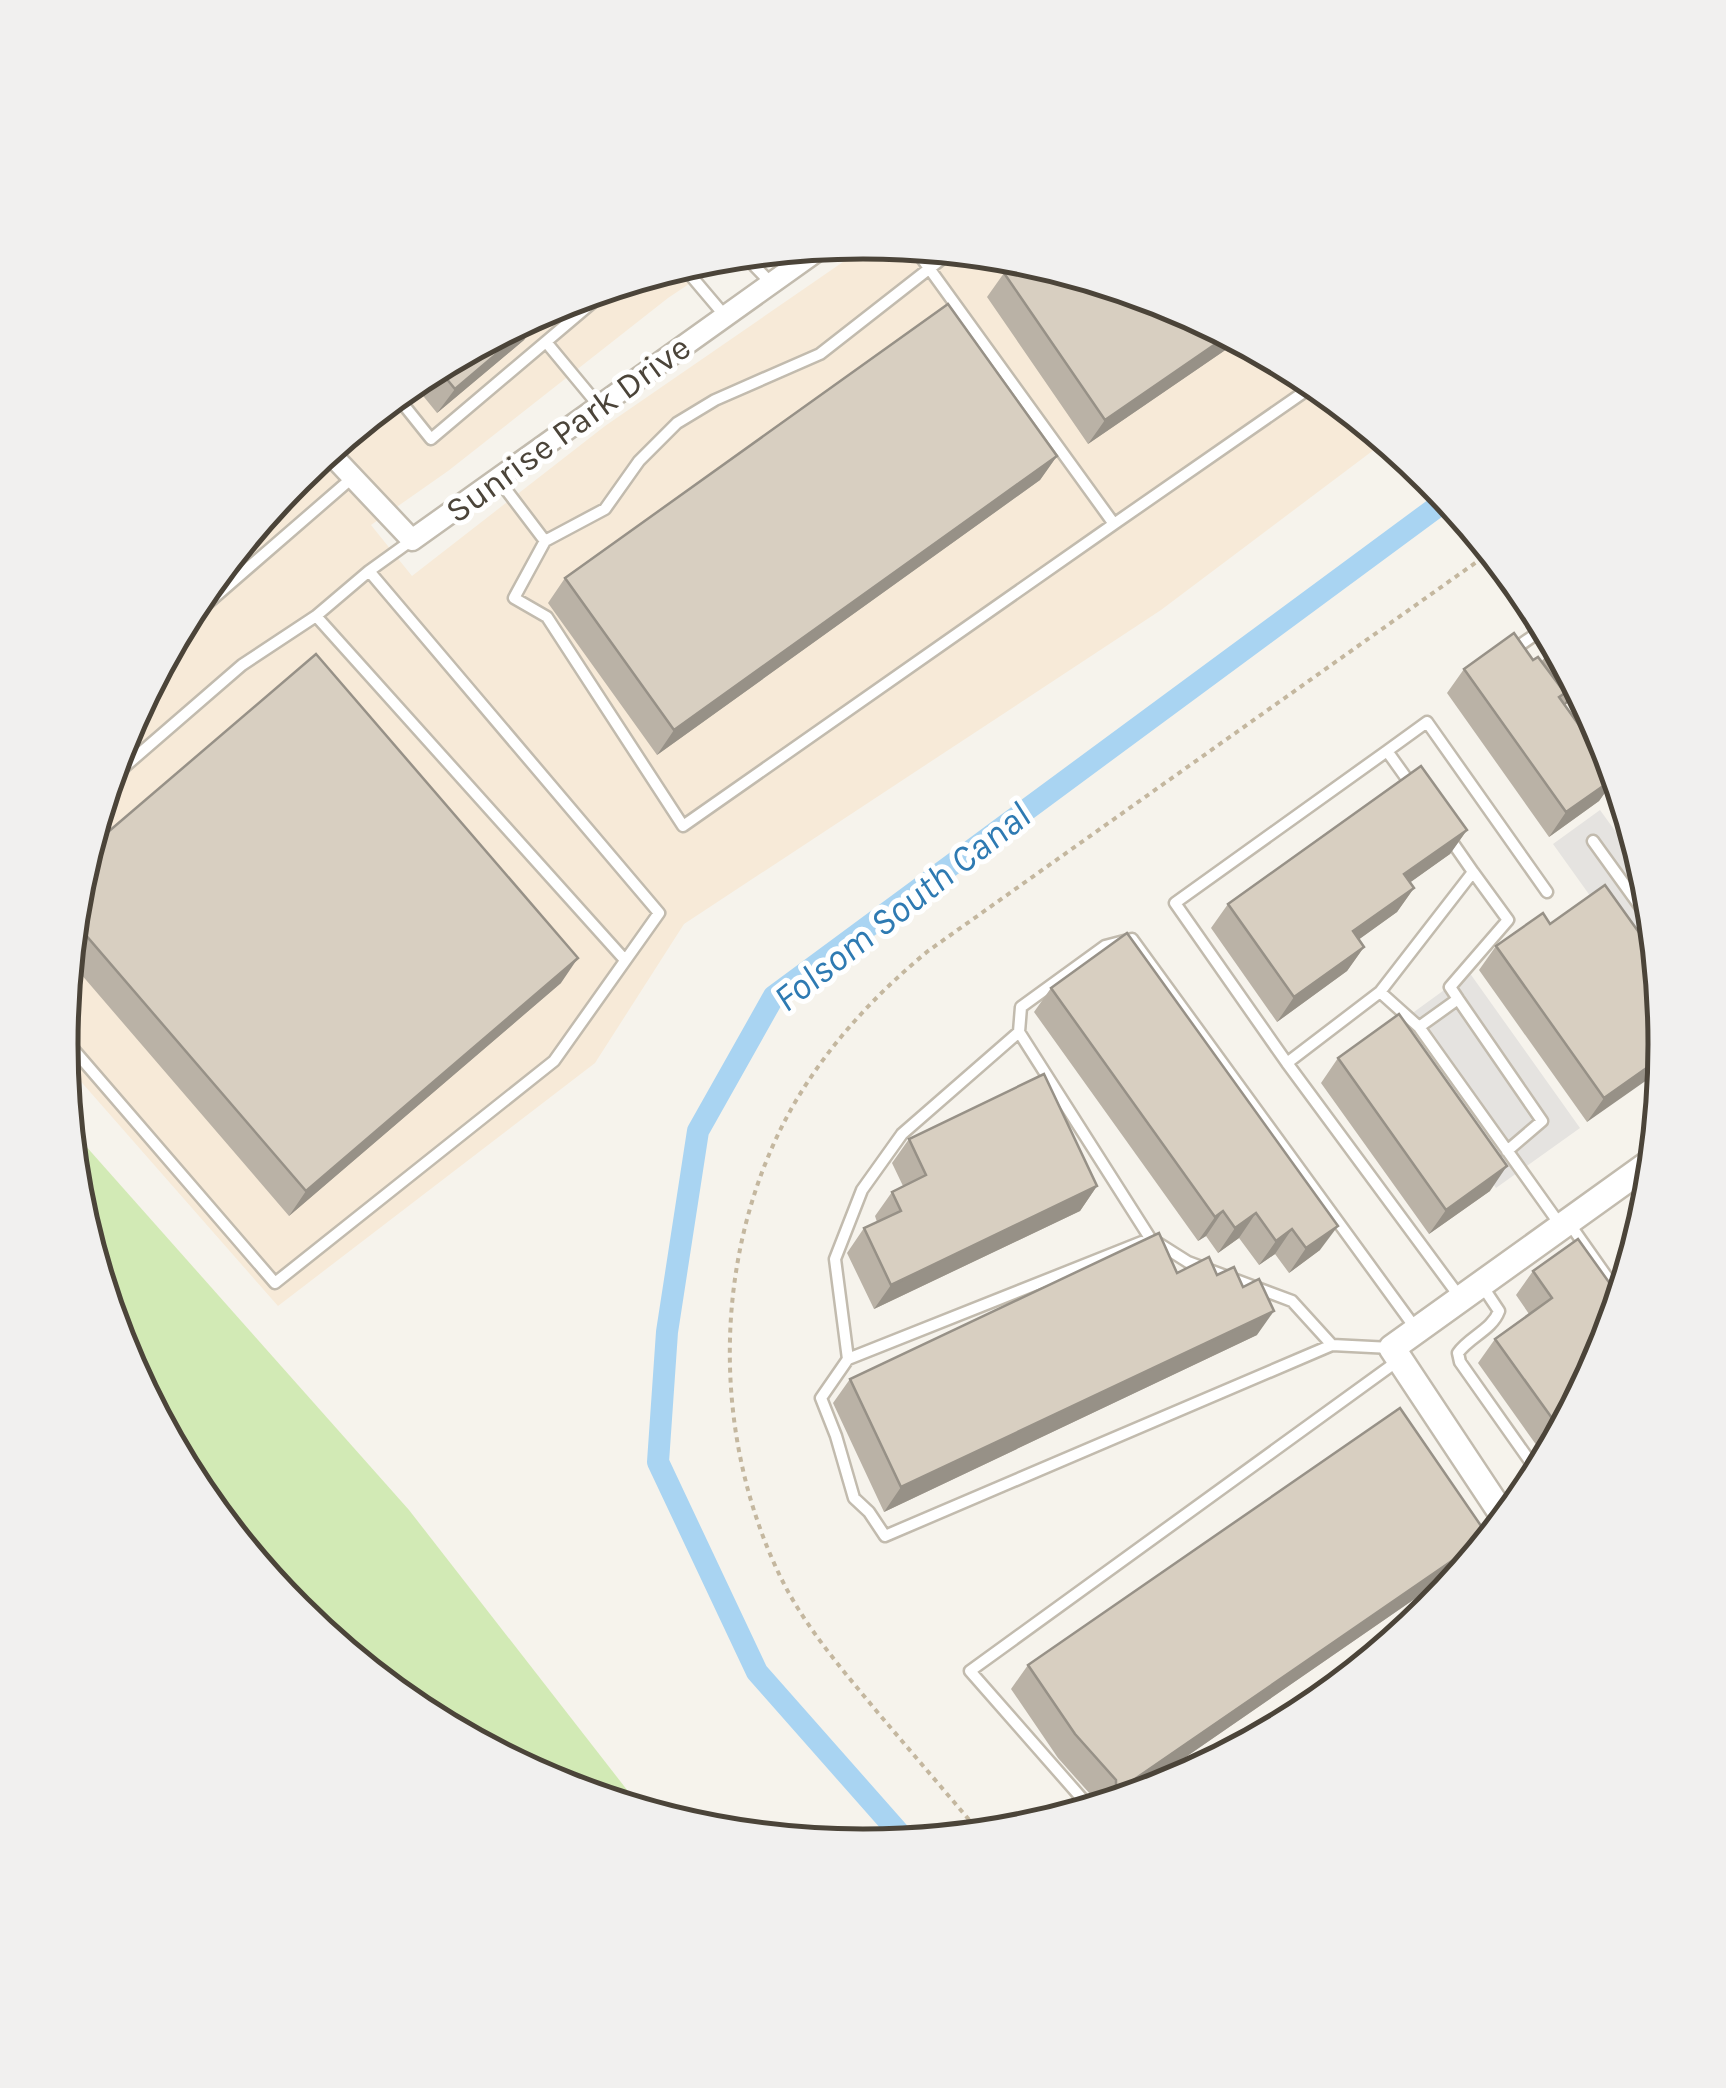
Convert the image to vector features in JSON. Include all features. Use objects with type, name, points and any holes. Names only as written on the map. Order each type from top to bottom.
[{"type":"street","name":"Sunrise Park Drive","points":[[337,461],[412,540],[803,261]]},
{"type":"street","points":[[1497,1507],[1396,1354],[1417,1330],[1638,1172]]},
{"type":"lane","points":[[924,261],[1114,524]]},
{"type":"lane","points":[[935,262],[820,354],[714,400],[676,423],[640,460],[605,509],[546,541],[514,598],[547,617],[683,826],[1302,393]]},
{"type":"lane","points":[[755,266],[772,283]]},
{"type":"lane","points":[[693,278],[725,316]]},
{"type":"lane","points":[[405,407],[431,439],[583,310]]},
{"type":"lane","points":[[546,342],[600,406]]},
{"type":"lane","points":[[222,592],[352,478]]},
{"type":"lane","points":[[498,478],[546,541]]},
{"type":"lane","points":[[130,762],[242,666],[316,616],[412,540]]},
{"type":"lane","points":[[78,1055],[275,1283],[554,1061],[659,913],[369,572]]},
{"type":"lane","points":[[316,616],[625,960]]},
{"type":"lane","points":[[1522,668],[1510,652],[1533,636]]},
{"type":"lane","points":[[1529,1459],[1460,1362],[1458,1353],[1495,1320],[1499,1311],[1471,1291],[1287,1064],[1175,904],[1427,722],[1547,892]]},
{"type":"lane","points":[[1387,751],[1420,796]]},
{"type":"lane","points":[[1592,764],[1601,776]]},
{"type":"lane","points":[[1441,826],[1508,920],[1450,986],[1542,1120],[1507,1151]]},
{"type":"lane","points":[[1593,841],[1635,900]]},
{"type":"lane","points":[[1287,1064],[1380,992],[1474,872]]},
{"type":"lane","points":[[1332,1345],[1292,1301],[1188,1262],[1150,1238],[1018,1032],[1021,1007],[1105,946],[1132,939],[1417,1330]]},
{"type":"lane","points":[[1380,992],[1419,1027],[1507,1151],[1611,1284]]},
{"type":"lane","points":[[1419,1027],[1458,998]]},
{"type":"lane","points":[[848,1358],[836,1259],[862,1190],[902,1134],[1018,1032]]},
{"type":"lane","points":[[1150,1238],[848,1358],[820,1398],[854,1498],[885,1536],[1332,1345],[1396,1354]]},
{"type":"lane","points":[[1082,1798],[970,1671],[1396,1354]]},
{"type":"path","points":[[971,1822],[813,1633],[764,1539],[749,1494],[733,1418],[729,1337],[738,1261],[751,1204],[767,1162],[794,1105],[830,1050],[896,977],[1480,559]]},
{"type":"shaded area","points":[[863,258],[966,265],[1016,274],[1066,285],[1164,318],[1256,364],[1376,449],[1161,610],[684,924],[595,1063],[278,1306],[79,1079],[84,941],[104,841],[137,743],[183,651],[240,566],[272,526],[345,453],[427,391],[516,340],[611,300],[701,276],[448,471],[371,525],[412,576],[605,426],[848,259]]},
{"type":"shaded area","points":[[1600,810],[1622,840],[1645,973],[1553,844]]},
{"type":"shaded area","points":[[1469,972],[1580,1128],[1496,1188],[1385,1033]]},
{"type":"green space","points":[[84,1144],[409,1510],[630,1794],[562,1770],[470,1724],[427,1697],[345,1635],[272,1562],[183,1437],[137,1345],[104,1247]]},
{"type":"building","points":[[1004,273],[1115,300],[1216,343],[1105,420]]},
{"type":"building","points":[[948,304],[1057,456],[674,730],[565,578]]},
{"type":"building","points":[[508,344],[455,389],[447,379]]},
{"type":"building","points":[[1514,633],[1533,660],[1538,657],[1565,693],[1559,697],[1583,731],[1604,785],[1566,812],[1464,669]]},
{"type":"building","points":[[316,654],[578,958],[306,1191],[85,934],[106,833]]},
{"type":"building","points":[[1421,766],[1467,830],[1404,874],[1414,888],[1353,931],[1364,947],[1294,997],[1228,904]]},
{"type":"building","points":[[1605,885],[1641,935],[1647,993],[1648,1067],[1604,1098],[1496,946],[1543,913],[1550,924]]},
{"type":"building","points":[[1127,933],[1338,1226],[1306,1248],[1292,1229],[1276,1241],[1256,1213],[1235,1228],[1223,1211],[1215,1217],[1051,988]]},
{"type":"building","points":[[1399,1014],[1507,1166],[1446,1210],[1338,1058]]},
{"type":"building","points":[[1044,1074],[1097,1186],[891,1285],[864,1228],[901,1211],[892,1192],[926,1175],[909,1139]]},
{"type":"building","points":[[1159,1233],[1177,1273],[1209,1257],[1217,1275],[1234,1267],[1243,1287],[1259,1279],[1274,1311],[901,1487],[850,1379]]},
{"type":"building","points":[[1578,1239],[1611,1284],[1589,1345],[1552,1419],[1495,1339],[1552,1298],[1533,1271]]},
{"type":"building","points":[[1400,1408],[1482,1527],[1459,1556],[1130,1783],[1116,1788],[1116,1780],[1075,1734],[1028,1665]]},
{"type":"waterway","name":"Folsom South Canal","points":[[895,1829],[757,1672],[658,1462],[667,1332],[698,1131],[774,996],[1436,508]]}]
